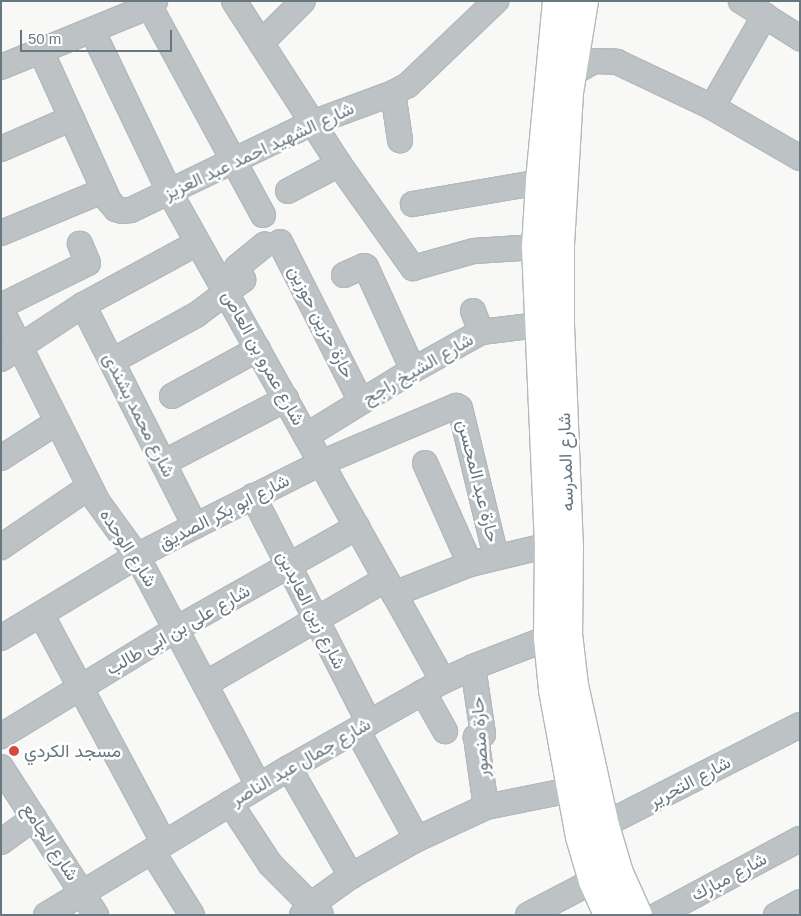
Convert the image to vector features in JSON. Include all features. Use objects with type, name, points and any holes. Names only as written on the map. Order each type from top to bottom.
[{"type":"main road","name":"شارع المدرسه","points":[[557,1],[548,87],[536,247],[549,545],[558,636],[574,685],[605,826],[619,872],[638,915]]},
{"type":"main road","name":"شارع المدرسه","points":[[584,1],[571,73],[560,246],[560,325],[569,545],[553,690],[580,837],[593,881],[608,915]]},
{"type":"street","points":[[234,1],[339,164],[413,268],[474,251],[536,247]]},
{"type":"street","points":[[261,43],[303,1]]},
{"type":"street","name":"شارع الشهيد احمد عبد العزيز","points":[[1,233],[91,195],[102,194],[116,209],[126,211],[312,123],[393,93],[408,85],[496,1]]},
{"type":"street","points":[[741,1],[800,38]]},
{"type":"street","points":[[1,67],[152,3],[233,161],[263,215]]},
{"type":"street","points":[[712,107],[765,15]]},
{"type":"street","name":"شارع عمرو بن العاص","points":[[92,30],[169,191],[390,587],[433,687],[446,731]]},
{"type":"street","points":[[41,50],[109,201]]},
{"type":"street","points":[[548,87],[594,61],[617,62],[712,107],[800,158]]},
{"type":"street","points":[[393,93],[400,140]]},
{"type":"street","points":[[1,149],[72,118]]},
{"type":"street","points":[[288,191],[339,164]]},
{"type":"street","points":[[413,204],[540,182]]},
{"type":"street","points":[[10,353],[83,304],[197,242]]},
{"type":"street","name":"حارة حزين حوزين","points":[[226,292],[244,280],[237,267],[272,243],[361,402]]},
{"type":"street","points":[[1,308],[88,263],[80,244]]},
{"type":"street","points":[[344,275],[364,266],[366,267],[413,370]]},
{"type":"street","points":[[112,361],[196,315],[226,292]]},
{"type":"street","name":"شارع محمد بشندى","points":[[83,304],[195,526]]},
{"type":"street","name":"شارع الوحده","points":[[1,308],[10,353],[57,422],[89,487],[106,515],[137,556],[259,786]]},
{"type":"street","name":"شارع الشيخ راجح","points":[[306,436],[413,370],[477,321],[538,325]]},
{"type":"street","points":[[172,396],[258,349]]},
{"type":"street","points":[[163,463],[286,400]]},
{"type":"street","name":"شارع ابو بكر الصديق","points":[[1,638],[137,556],[253,496],[321,463],[458,406]]},
{"type":"street","name":"حارة عبد المحسن","points":[[458,406],[496,557]]},
{"type":"street","points":[[338,417],[352,450]]},
{"type":"street","points":[[1,458],[57,422]]},
{"type":"street","points":[[425,463],[470,564]]},
{"type":"street","points":[[1,546],[89,487]]},
{"type":"street","name":"شارع زين العابدين","points":[[253,496],[316,620],[362,726],[417,839]]},
{"type":"street","name":"شارع على بن ابى طالب","points":[[1,736],[176,629],[357,527]]},
{"type":"street","points":[[205,684],[316,620],[390,587],[496,557],[549,545]]},
{"type":"street","points":[[41,614],[80,687],[192,915]]},
{"type":"street","name":"شارع جمال عبد الناصر","points":[[46,915],[289,768],[433,687],[473,667],[558,636]]},
{"type":"street","name":"حارة منصور","points":[[473,667],[483,734],[476,737],[486,807]]},
{"type":"street","name":"شارع التحرير","points":[[580,837],[605,826],[800,725]]},
{"type":"street","name":"شارع الجامع","points":[[1,766],[96,915]]},
{"type":"street","points":[[289,768],[351,876]]},
{"type":"street","points":[[230,803],[270,864],[312,911],[351,876],[417,839],[486,807],[570,790]]},
{"type":"street","points":[[1,842],[34,818]]},
{"type":"street","name":"شارع مبارك","points":[[658,915],[800,839]]},
{"type":"street","points":[[528,915],[593,881]]},
{"type":"street","points":[[776,915],[800,902]]},
{"type":"place","name":"مسجد الكردي","points":[[14,751]]}]
